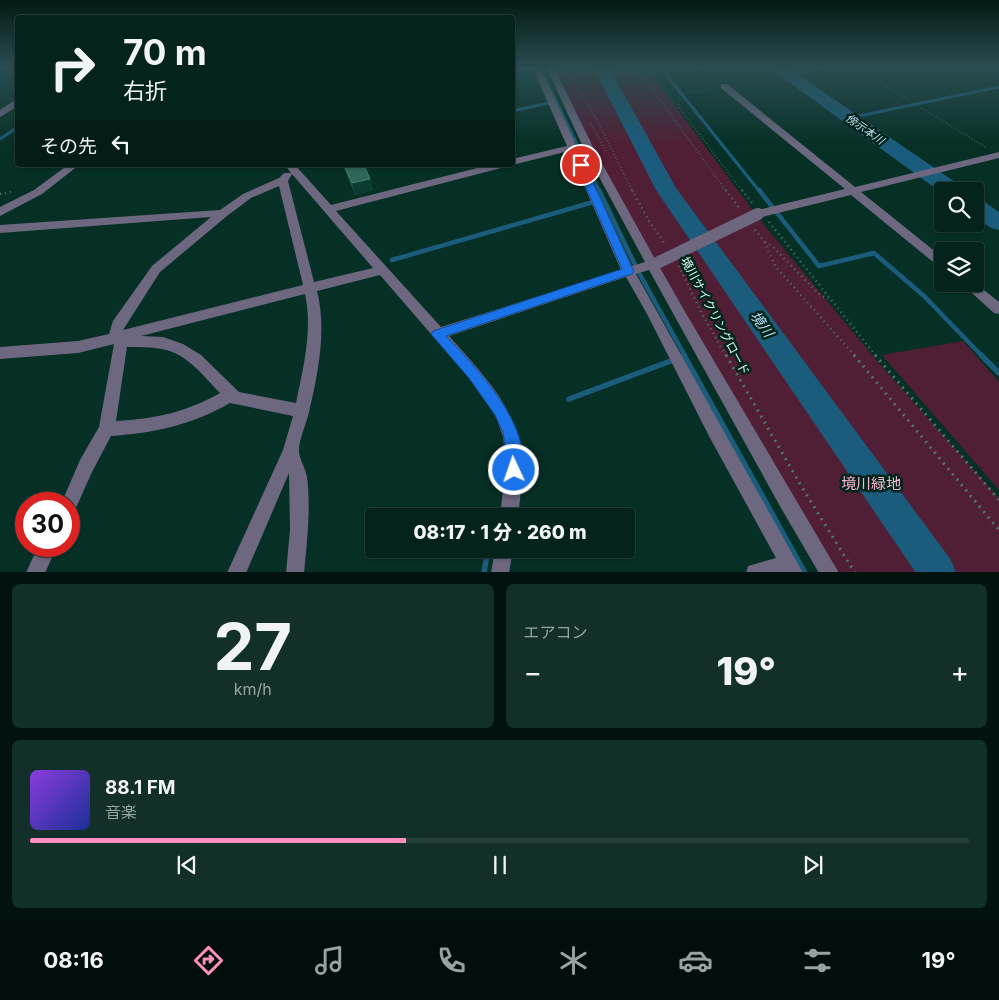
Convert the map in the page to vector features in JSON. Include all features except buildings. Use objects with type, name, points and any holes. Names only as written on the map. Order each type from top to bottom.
[{"type":"street","points":[[548,94],[628,272],[652,312],[715,434],[792,568],[755,572]]},
{"type":"street","points":[[563,94],[594,157],[679,314],[830,572]]},
{"type":"street","points":[[733,94],[934,257]]},
{"type":"street","points":[[0,114],[15,104]]},
{"type":"street","points":[[515,161],[573,147]]},
{"type":"street","points":[[437,334],[653,264],[760,214],[998,155]]},
{"type":"street","points":[[31,190],[62,167]]},
{"type":"street","points":[[0,212],[38,192],[71,167]]},
{"type":"street","points":[[74,492],[106,429],[110,415],[119,339],[118,325],[156,269],[223,213],[257,191],[283,180],[292,167],[474,374],[500,411],[510,432],[515,457],[510,508]]},
{"type":"street","points":[[329,209],[493,167]]},
{"type":"street","points":[[236,572],[291,451],[302,411],[312,356],[315,328],[310,287],[283,180]]},
{"type":"street","points":[[0,228],[223,213]]},
{"type":"street","points":[[0,353],[78,347],[119,339],[142,330],[382,270]]},
{"type":"street","points":[[978,292],[999,309]]},
{"type":"street","points":[[119,339],[163,343],[178,348],[196,359],[235,398],[302,411]]},
{"type":"street","points":[[106,429],[175,422],[200,412],[232,394]]},
{"type":"street","points":[[291,451],[299,477],[299,530],[294,572]]},
{"type":"street","points":[[35,572],[42,557]]},
{"type":"street","points":[[500,572],[502,558]]},
{"type":"path","name":"境川サイクリングロード","points":[[580,94],[609,142],[626,179],[649,221],[668,248]]},
{"type":"path","points":[[655,94],[743,214]]},
{"type":"path","points":[[668,94],[760,214],[830,300],[952,447],[999,500]]},
{"type":"path","points":[[679,109],[678,97],[686,94]]},
{"type":"path","points":[[898,94],[998,155]]},
{"type":"path","points":[[752,225],[764,241],[775,266],[841,338],[999,530]]},
{"type":"path","points":[[764,241],[773,247],[819,294],[830,300]]},
{"type":"path","name":"境川サイクリングロード","points":[[676,262],[701,312],[770,434],[855,572]]},
{"type":"green space","name":"境川緑地","points":[[562,94],[666,94],[760,220],[877,361],[999,498],[999,572],[824,572],[643,246]]},
{"type":"green space","points":[[963,341],[999,382],[999,490],[882,355]]},
{"type":"waterway","points":[[553,94],[600,192]]},
{"type":"waterway","name":"境川","points":[[615,94],[667,190],[937,572]]},
{"type":"waterway","points":[[681,94],[760,192]]},
{"type":"waterway","name":"傍示本川","points":[[814,94],[941,182]]},
{"type":"waterway","points":[[849,118],[967,94]]},
{"type":"waterway","points":[[515,110],[553,102]]},
{"type":"waterway","points":[[0,139],[15,129]]},
{"type":"waterway","points":[[599,190],[639,273],[685,356]]},
{"type":"waterway","points":[[759,190],[819,266],[874,253],[924,296],[982,356]]},
{"type":"waterway","points":[[392,260],[597,201]]},
{"type":"waterway","name":"傍示本川","points":[[984,212],[999,223]]},
{"type":"waterway","points":[[684,355],[804,572]]},
{"type":"waterway","points":[[982,356],[999,373]]},
{"type":"waterway","points":[[569,399],[676,359]]},
{"type":"waterway","points":[[484,572],[486,558]]},
{"type":"route","points":[[514,470],[515,457],[510,432],[500,411],[474,374],[437,334],[628,272],[581,165]]}]
